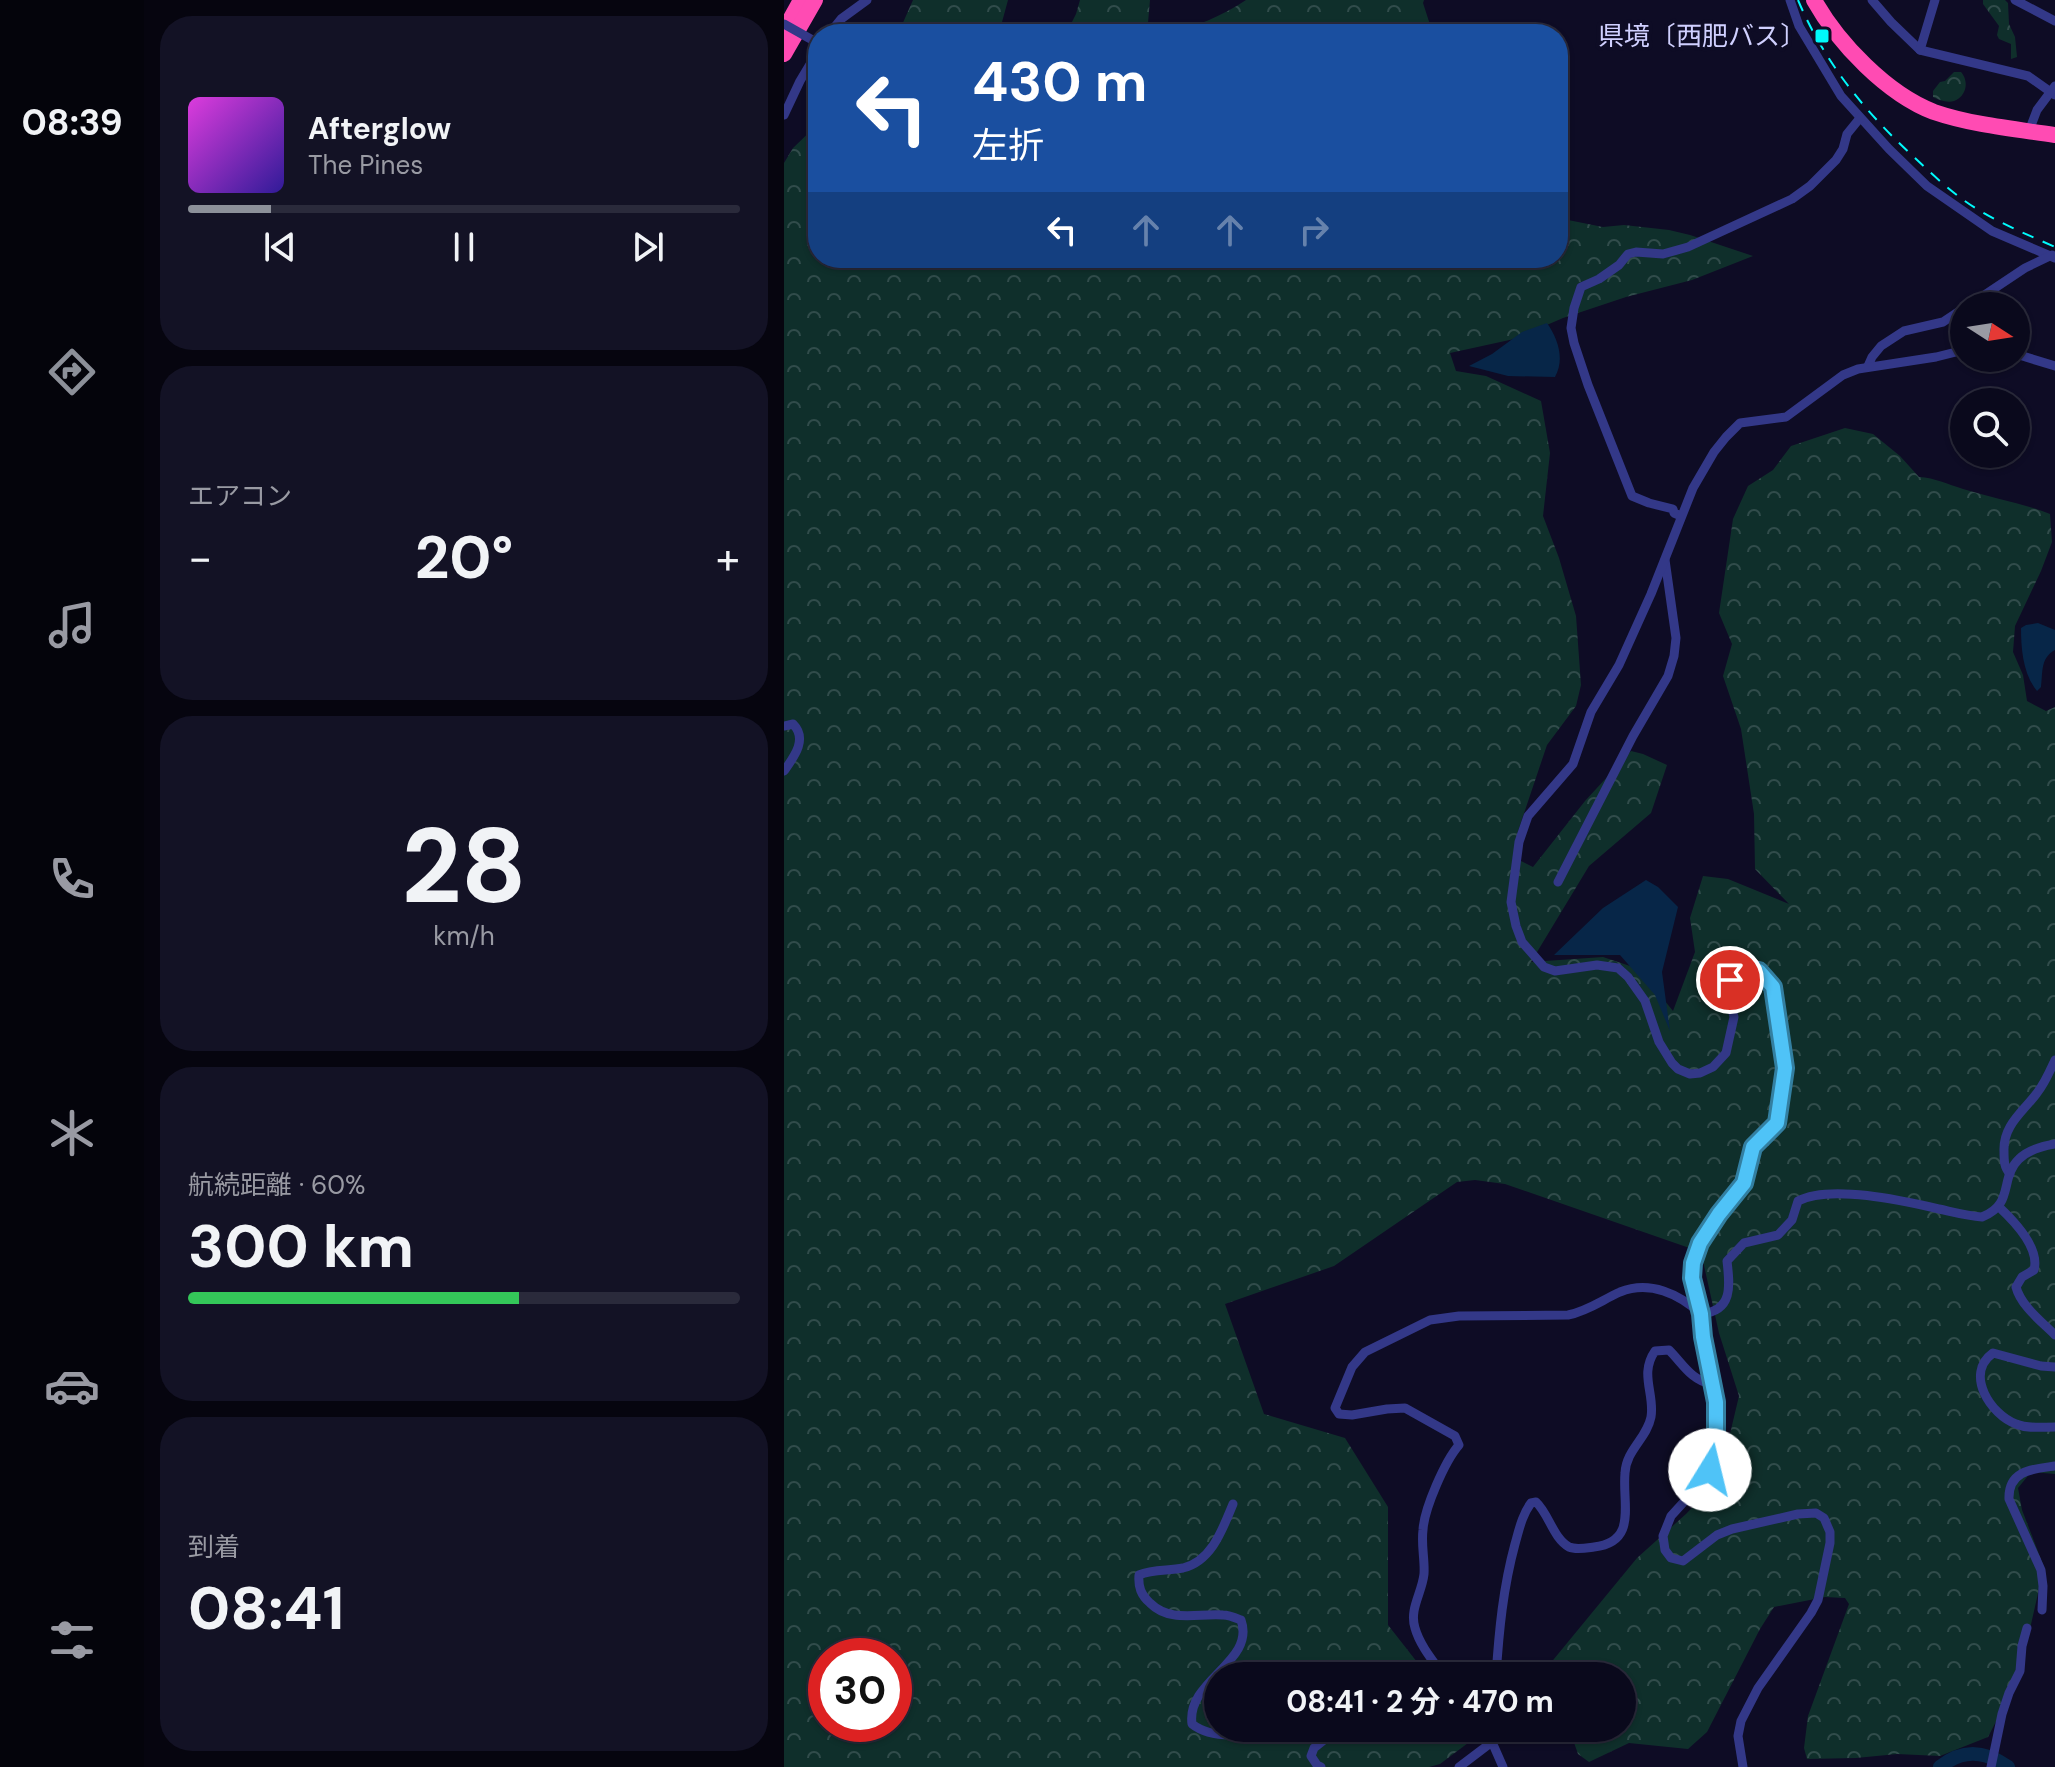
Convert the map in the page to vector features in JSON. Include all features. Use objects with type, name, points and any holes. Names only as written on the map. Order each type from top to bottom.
[{"type":"highway","points":[[784,31],[801,0]]},
{"type":"highway","points":[[784,54],[815,0]]},
{"type":"highway","points":[[1814,0],[1851,51],[1895,90],[1919,106],[1964,119],[2055,135]]},
{"type":"street","points":[[837,24],[867,0]]},
{"type":"street","points":[[1790,0],[1799,26],[1841,96],[1927,186],[1992,231],[2053,256]]},
{"type":"street","points":[[1872,0],[1920,50],[2028,76],[2053,91],[2037,110],[2029,131]]},
{"type":"street","points":[[1920,50],[1935,0]]},
{"type":"street","points":[[2015,0],[2055,21]]},
{"type":"street","points":[[784,24],[808,40]]},
{"type":"street","points":[[784,115],[808,65]]},
{"type":"street","points":[[1681,516],[1673,509],[1632,496],[1574,343],[1571,328],[1581,287],[1619,265],[1628,254],[1663,254],[1688,247],[1792,199],[1836,160],[1847,134],[1860,118]]},
{"type":"street","points":[[1989,292],[2025,268],[2053,256]]},
{"type":"street","points":[[1868,366],[1881,346],[1904,331],[1950,317]]},
{"type":"street","points":[[1743,1767],[1738,1736],[1741,1721],[1758,1688],[1818,1600],[1830,1532],[1824,1518],[1816,1513],[1798,1514],[1717,1535],[1683,1561],[1671,1558],[1665,1550],[1663,1536],[1667,1523],[1710,1470],[1716,1430],[1716,1402],[1692,1278],[1693,1263],[1700,1243],[1744,1183],[1753,1147],[1777,1123],[1785,1068],[1773,987],[1759,971],[1743,970],[1730,980],[1728,991],[1734,1017],[1726,1053],[1713,1067],[1700,1073],[1684,1073],[1672,1063],[1659,1042],[1645,1001],[1618,968],[1597,965],[1555,971],[1544,967],[1522,942],[1511,902],[1519,842],[1528,816],[1573,764],[1591,712],[1619,665],[1693,488],[1714,452],[1740,423],[1786,417],[1843,375],[1868,366],[1896,364],[1950,353]]},
{"type":"street","points":[[2030,358],[2055,366]]},
{"type":"street","points":[[1558,882],[1633,736],[1668,676],[1676,638],[1665,557]]},
{"type":"street","points":[[784,726],[793,724],[800,737],[797,753],[784,771]]},
{"type":"street","points":[[2010,1174],[2004,1163],[2006,1132],[2038,1093],[2055,1060]]},
{"type":"street","points":[[1435,1662],[1414,1627],[1413,1610],[1424,1576],[1423,1529],[1430,1501],[1459,1445],[1455,1436],[1405,1408],[1339,1414],[1335,1408],[1352,1367],[1365,1352],[1430,1320],[1459,1316],[1568,1315],[1584,1312],[1636,1287],[1658,1289],[1686,1300],[1701,1314],[1714,1313],[1727,1301],[1730,1283],[1727,1261],[1744,1243],[1778,1235],[1792,1220],[1798,1201],[1808,1196],[1848,1194],[1976,1217],[1988,1215],[1999,1207],[2017,1160],[2055,1144]]},
{"type":"street","points":[[1999,1207],[2013,1220],[2036,1259],[2034,1270],[2022,1277],[2016,1287],[2017,1293],[2055,1335]]},
{"type":"street","points":[[1497,1662],[1506,1583],[1525,1511],[1531,1503],[1536,1502],[1541,1507],[1560,1539],[1570,1548],[1609,1545],[1621,1534],[1623,1525],[1625,1473],[1629,1455],[1648,1429],[1652,1413],[1646,1377],[1652,1354],[1669,1350],[1690,1375],[1711,1384]]},
{"type":"street","points":[[2055,1367],[1993,1353],[1983,1364],[1981,1384],[1990,1403],[2007,1420],[2019,1425],[2055,1427]]},
{"type":"street","points":[[2042,1610],[2041,1570],[2009,1499],[2009,1490],[2021,1474],[2055,1466]]},
{"type":"street","points":[[1229,1662],[1240,1646],[1244,1628],[1241,1620],[1224,1615],[1182,1616],[1165,1613],[1146,1600],[1138,1587],[1139,1575],[1147,1571],[1181,1568],[1203,1557],[1213,1545],[1233,1504]]},
{"type":"street","points":[[1991,1767],[2002,1714],[2020,1671],[2027,1628]]},
{"type":"street","points":[[1204,1687],[1194,1702],[1191,1717],[1192,1724],[1204,1732]]},
{"type":"street","points":[[1321,1767],[1311,1756],[1322,1742]]},
{"type":"street","points":[[1459,1767],[1492,1742],[1503,1767]]},
{"type":"green space","points":[[913,0],[1008,0],[1002,24],[902,24]]},
{"type":"green space","points":[[1080,0],[1150,0],[1148,24],[1071,24]]},
{"type":"green space","points":[[1246,0],[1424,0],[1430,24],[1198,24]]},
{"type":"green space","points":[[1983,0],[2005,0],[2008,3],[2009,24],[2015,37],[2017,57],[2011,59],[2011,44],[1999,39],[1999,26]]},
{"type":"green space","points":[[1954,72],[1961,72],[1965,80],[1962,96],[1951,102],[1933,97],[1933,91],[1940,82]]},
{"type":"green space","points":[[808,134],[808,268],[1568,268],[1568,220],[1603,227],[1624,225],[1669,230],[1753,256],[1692,280],[1563,318],[1514,339],[1450,353],[1456,371],[1486,376],[1541,401],[1550,453],[1543,516],[1576,616],[1581,685],[1576,706],[1547,745],[1518,831],[1515,858],[1533,867],[1585,801],[1631,751],[1667,765],[1651,813],[1589,866],[1531,962],[1603,957],[1639,969],[1673,1011],[1695,952],[1690,918],[1703,876],[1728,879],[1789,904],[1755,869],[1754,814],[1741,729],[1723,676],[1732,644],[1719,613],[1733,519],[1748,486],[1773,470],[1791,446],[1845,428],[1873,434],[1919,477],[2050,514],[2052,542],[2015,626],[2013,652],[2023,675],[2027,701],[2046,711],[2055,707],[2055,1474],[2031,1472],[2018,1488],[2022,1510],[2044,1567],[2019,1677],[1988,1737],[1940,1756],[1897,1754],[1807,1759],[1804,1748],[1808,1716],[1849,1604],[1845,1598],[1825,1597],[1774,1607],[1707,1732],[1688,1749],[1629,1743],[1589,1762],[1578,1754],[1574,1742],[1636,1742],[1636,1662],[1552,1662],[1637,1558],[1719,1480],[1739,1396],[1719,1333],[1701,1252],[1505,1184],[1475,1180],[1457,1182],[1334,1266],[1225,1304],[1264,1414],[1345,1438],[1388,1507],[1388,1625],[1417,1662],[1204,1662],[1204,1742],[1469,1742],[1440,1764],[1429,1767],[784,1767],[784,163],[793,148]]},
{"type":"water","points":[[1547,323],[1559,349],[1560,363],[1555,377],[1508,376],[1469,366],[1522,332]]},
{"type":"water","points":[[2038,623],[2055,630],[2055,650],[2047,657],[2041,687],[2037,691],[2026,669],[2021,628]]},
{"type":"water","points":[[1646,880],[1678,907],[1662,972],[1670,1031],[1655,995],[1620,955],[1554,955],[1603,908]]},
{"type":"waterway","points":[[1940,1767],[1957,1757],[1973,1754],[1990,1757],[2008,1767]]},
{"type":"railway","points":[[1798,0],[1833,65],[1897,141],[1969,204],[2055,247]]},
{"type":"place","name":"県境〔西肥バス〕","points":[[1822,36]]},
{"type":"route","points":[[1710,1470],[1716,1444],[1716,1402],[1692,1278],[1693,1263],[1700,1243],[1744,1183],[1753,1147],[1777,1123],[1785,1068],[1773,987],[1759,971],[1743,970],[1730,980]]}]
